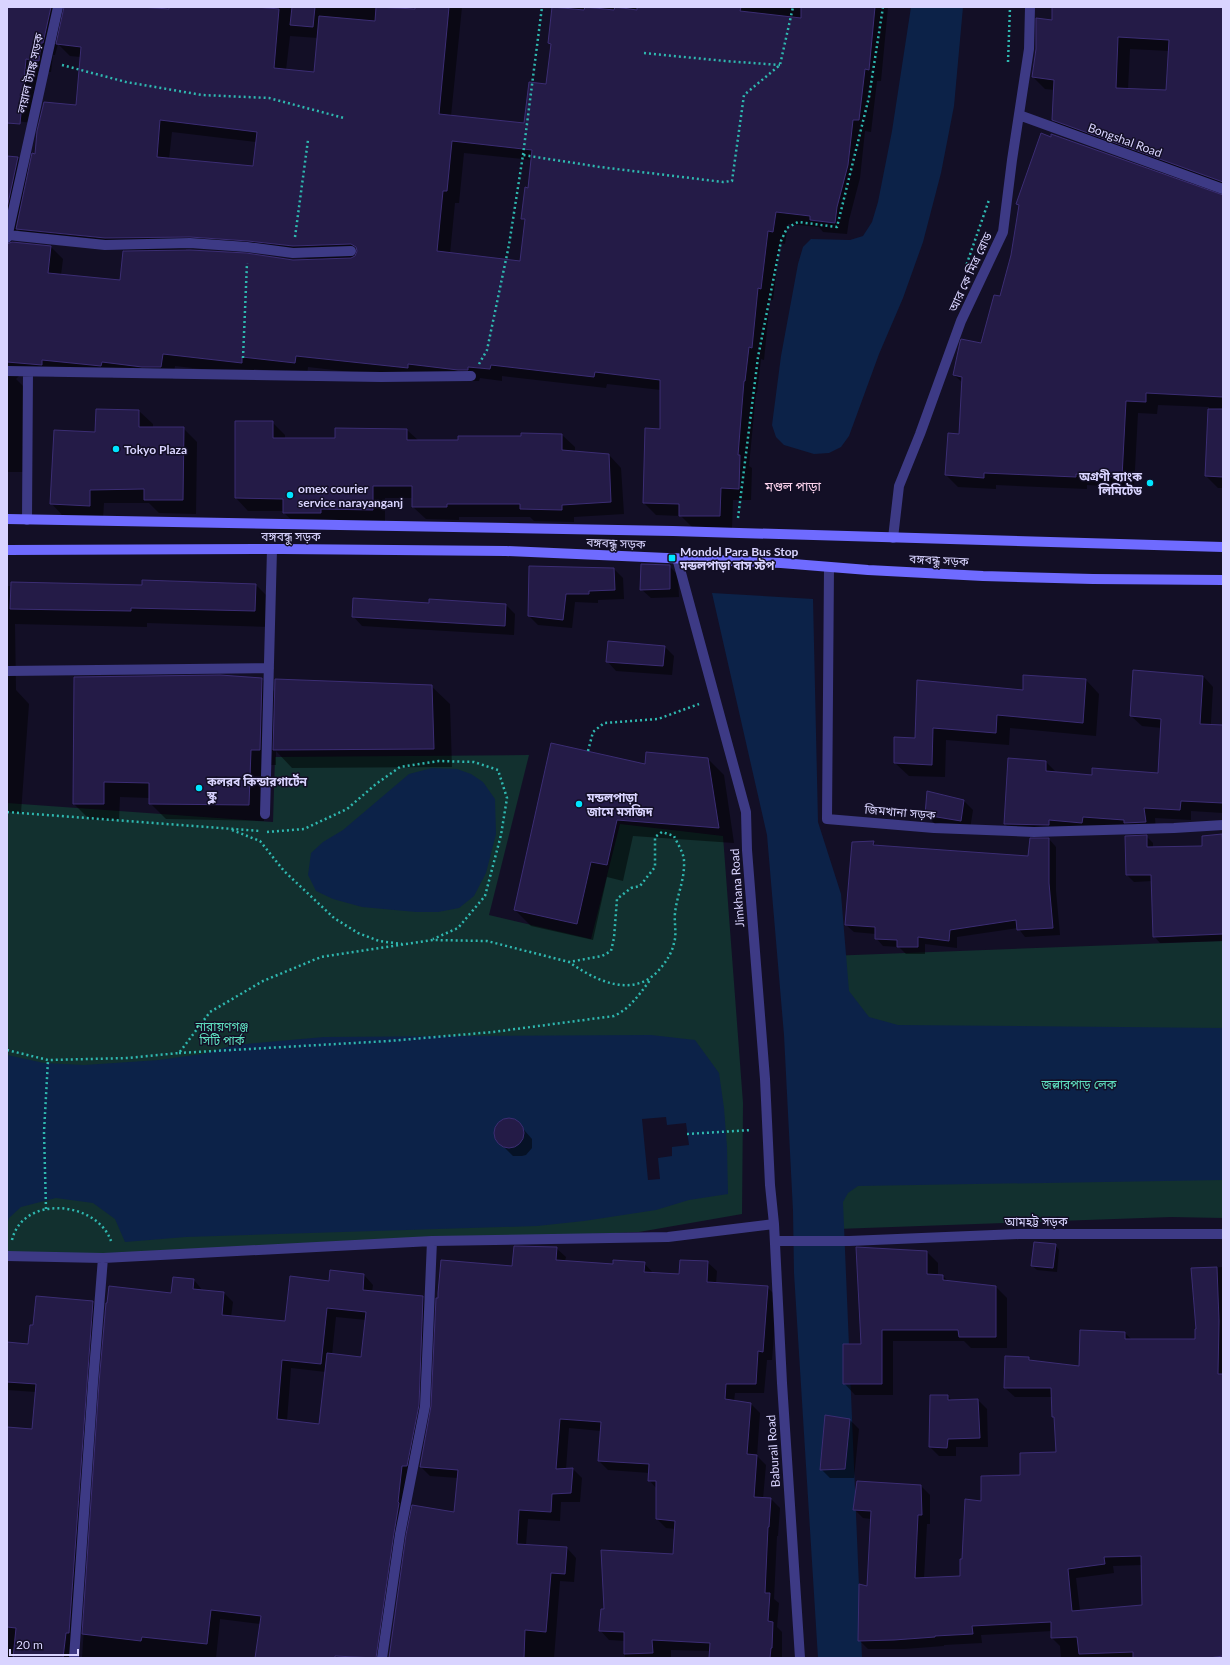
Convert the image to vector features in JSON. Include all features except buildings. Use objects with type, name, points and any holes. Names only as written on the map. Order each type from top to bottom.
[{"type":"main road","name":"বঙ্গবন্ধু সড়ক","points":[[7,519],[736,533],[1223,547]]},
{"type":"main road","name":"বঙ্গবন্ধু সড়ক","points":[[7,550],[272,549],[506,551],[781,563],[1006,576],[1093,579],[1223,580]]},
{"type":"street","name":"লয়াল ট্যাঙ্ক সড়ক","points":[[7,237],[58,7]]},
{"type":"street","name":"আর কে মিত্র রোড","points":[[893,538],[899,486],[920,434],[961,321],[1003,232],[1018,115],[1029,49],[1030,7]]},
{"type":"street","name":"Bongshal Road","points":[[1018,115],[1223,189]]},
{"type":"street","points":[[7,237],[105,245],[190,243],[247,247],[293,253],[351,251]]},
{"type":"street","points":[[7,371],[243,375],[471,376]]},
{"type":"street","points":[[27,520],[28,372]]},
{"type":"street","points":[[265,814],[272,549]]},
{"type":"street","name":"Jimkhana Road","points":[[677,558],[746,812],[747,850],[774,1224]]},
{"type":"street","name":"জিমখানা সড়ক","points":[[829,566],[827,819],[934,828],[1034,832],[1223,825]]},
{"type":"street","points":[[7,671],[268,668]]},
{"type":"street","points":[[8,1256],[103,1258],[432,1241],[668,1237],[774,1224]]},
{"type":"street","name":"Baburail Road","points":[[774,1224],[782,1383],[800,1658]]},
{"type":"street","name":"আমহট্ট সড়ক","points":[[775,1241],[849,1241],[1019,1234],[1223,1234]]},
{"type":"street","points":[[382,1658],[400,1534],[425,1406],[432,1241]]},
{"type":"street","points":[[74,1658],[103,1258]]},
{"type":"path","points":[[471,376],[487,350],[509,245],[523,155],[542,7]]},
{"type":"path","points":[[523,155],[600,167],[723,182],[732,181],[744,95],[780,65],[793,7]]},
{"type":"path","points":[[736,533],[758,357],[781,241],[787,228],[798,222],[837,227],[869,97],[883,7]]},
{"type":"path","points":[[1008,66],[1010,7]]},
{"type":"path","points":[[644,53],[725,62],[780,65]]},
{"type":"path","points":[[46,61],[126,82],[202,95],[269,98],[344,118]]},
{"type":"path","points":[[293,253],[308,140]]},
{"type":"path","points":[[963,276],[991,193]]},
{"type":"path","points":[[243,375],[247,247]]},
{"type":"path","points":[[588,751],[593,732],[604,724],[658,719],[715,698]]},
{"type":"path","points":[[7,812],[268,832],[304,829],[347,809],[376,784],[400,767],[438,761],[474,762],[498,770],[507,798],[501,835],[485,896],[458,928],[432,940]]},
{"type":"path","points":[[228,829],[260,841],[284,871],[334,918],[358,933],[379,941],[406,944]]},
{"type":"path","points":[[7,1050],[48,1060],[128,1058],[179,1053],[388,1041],[493,1032],[614,1016],[624,1011],[633,1002],[667,961],[675,943],[675,913],[682,881],[684,860],[674,836],[662,832],[655,837],[655,867],[640,886],[631,888],[617,899],[614,920],[614,938],[611,951],[602,956],[569,962]]},
{"type":"path","points":[[179,1053],[210,1012],[263,981],[321,957],[432,940],[487,941],[569,962],[583,972],[610,984],[631,986],[652,978]]},
{"type":"path","points":[[46,1209],[44,1155],[48,1060]]},
{"type":"path","points":[[687,1134],[768,1129]]},
{"type":"path","points":[[8,1256],[14,1230],[27,1215],[46,1209],[76,1210],[102,1224],[110,1238],[116,1257]]},
{"type":"green space","name":"নারায়ণগঞ্জ সিটি পার্ক","points":[[529,755],[489,915],[591,939],[620,824],[723,836],[743,1103],[742,1214],[639,1232],[89,1256],[7,1253],[7,803],[273,822],[275,757]]},
{"type":"green space","name":"জল্লারপাড় লেক","points":[[1223,941],[1223,1218],[1171,1217],[837,1229],[828,956]]},
{"type":"water","points":[[911,7],[963,7],[954,106],[941,173],[923,242],[903,298],[879,354],[849,436],[841,447],[829,453],[814,454],[784,445],[776,437],[772,425],[781,356],[798,264],[803,247],[811,239],[850,240],[863,236],[872,222],[878,202],[892,131]]},
{"type":"water","points":[[712,593],[813,599],[818,822],[841,894],[849,991],[869,1017],[898,1025],[1223,1028],[1223,1180],[858,1186],[848,1193],[843,1202],[862,1658],[818,1658],[794,1273],[793,1211],[784,1035],[767,835]]},
{"type":"water","points":[[432,768],[457,769],[471,774],[483,782],[495,799],[496,834],[486,873],[474,896],[459,908],[438,912],[416,912],[362,907],[333,899],[316,891],[308,875],[311,853],[323,842],[343,830],[409,774]]},
{"type":"water","points":[[651,1035],[695,1040],[719,1073],[724,1108],[727,1147],[728,1194],[689,1200],[656,1210],[584,1221],[537,1226],[186,1237],[125,1242],[115,1219],[93,1203],[56,1198],[21,1207],[9,1218],[7,1225],[7,1055],[44,1063],[84,1065],[159,1060],[202,1054],[235,1045],[324,1037]]},
{"type":"pier","points":[[666,1117],[667,1125],[686,1123],[689,1145],[672,1147],[672,1156],[658,1158],[660,1179],[648,1180],[642,1119]]},
{"type":"place","name":"Tokyo Plaza","points":[[116,449]]},
{"type":"place","name":"অগ্রণী ব্যাংক লিমিটেড","points":[[1150,483]]},
{"type":"place","name":"omex courier service narayanganj","points":[[290,495]]},
{"type":"place","name":"Mondol Para Bus Stop মন্ডলপাড়া বাস স্টপ","points":[[672,558]]},
{"type":"place","name":"কলরব কিন্ডারগার্টেন স্কুল","points":[[199,788]]},
{"type":"place","name":"মন্ডলপাড়া জামে মসজিদ","points":[[579,804]]},
{"type":"district","name":"মণ্ডল পাড়া","points":[[793,486]]}]
